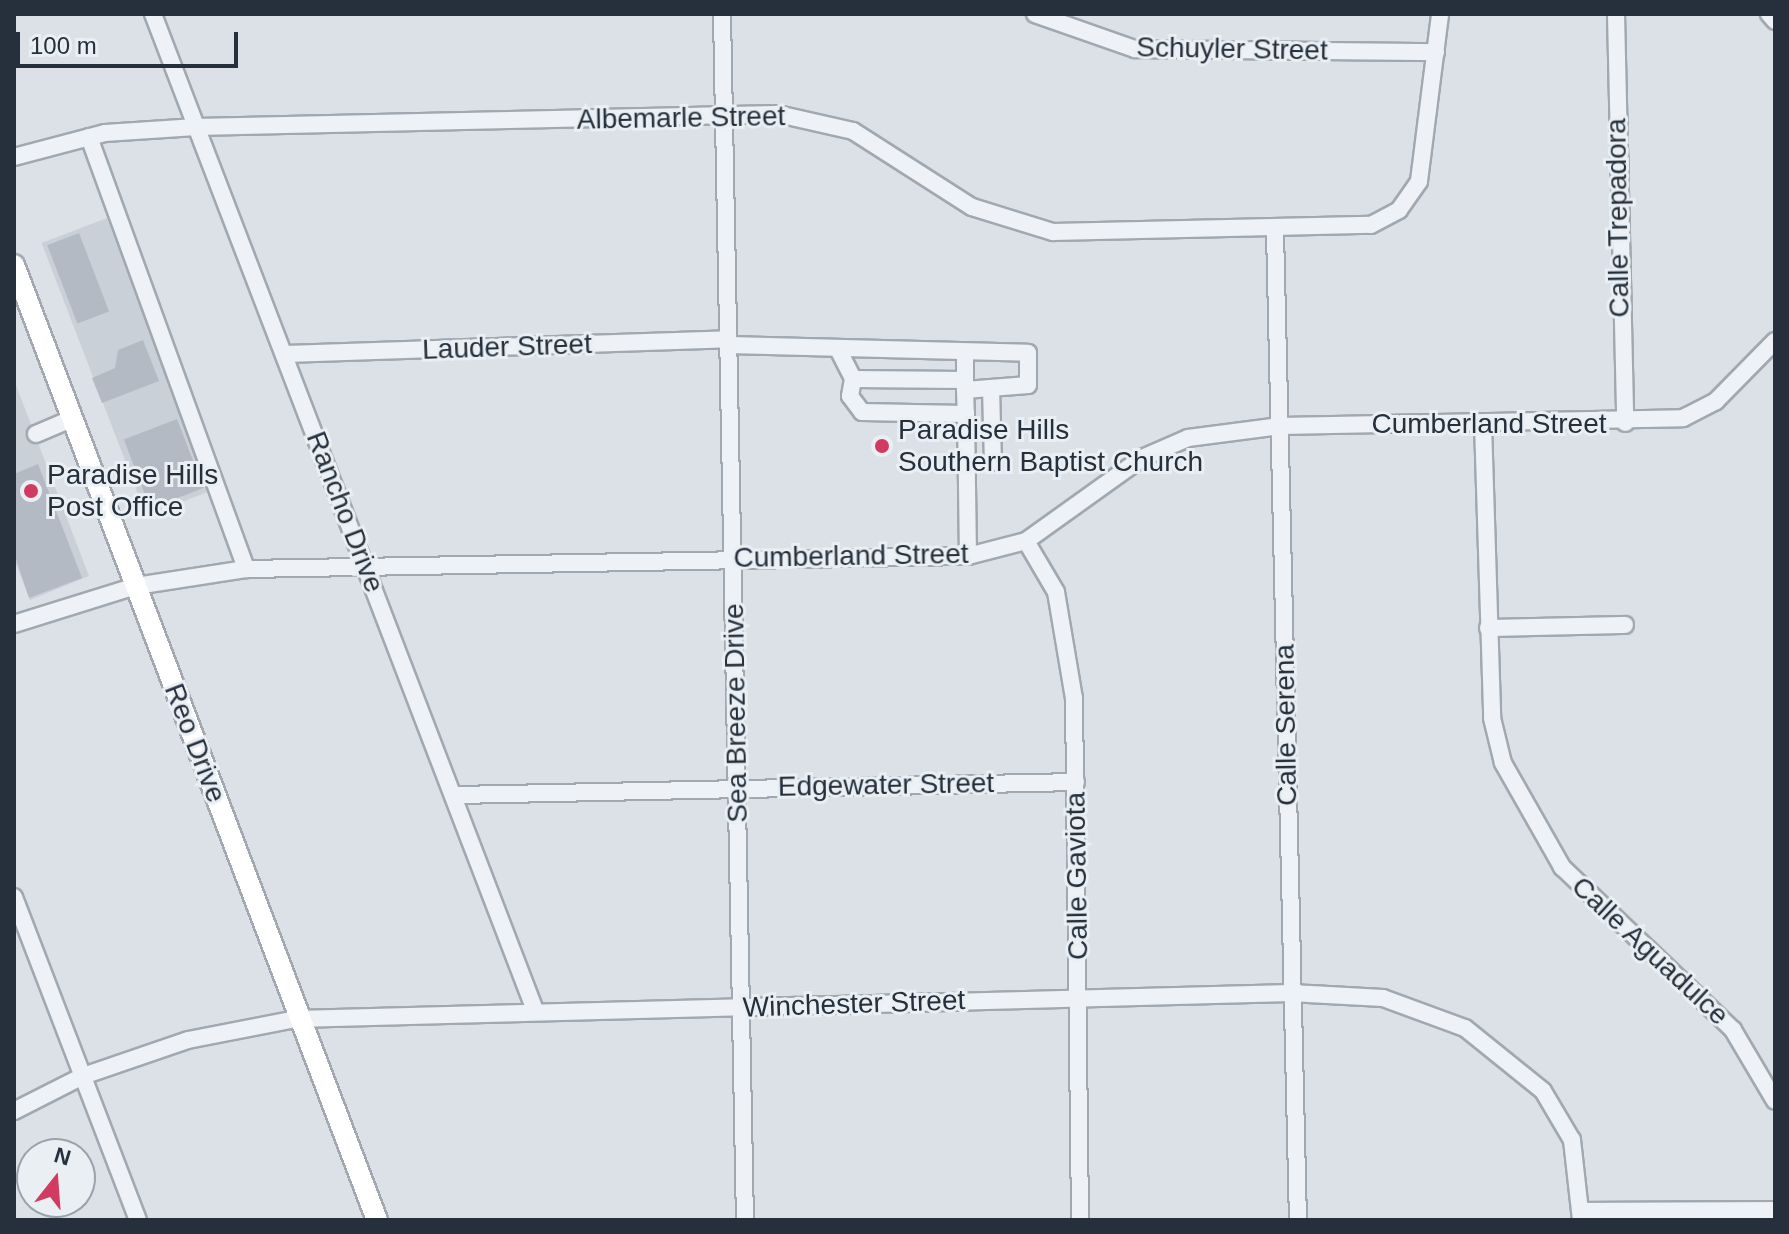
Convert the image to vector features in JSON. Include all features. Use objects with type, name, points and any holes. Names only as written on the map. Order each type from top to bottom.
[{"type":"main road","name":"Reo Drive","points":[[14,265],[296,1019],[377,1220]]},
{"type":"street","name":"Rancho Drive","points":[[153,14],[286,354],[364,566],[457,795],[535,1010]]},
{"type":"street","name":"Sea Breeze Drive","points":[[722,14],[745,1220]]},
{"type":"street","name":"Schuyler Street","points":[[1035,14],[1135,49],[1436,52]]},
{"type":"street","points":[[1436,52],[1440,14]]},
{"type":"street","name":"Calle Trepadora","points":[[1616,14],[1625,423]]},
{"type":"street","points":[[1769,14],[1775,21]]},
{"type":"street","name":"Albemarle Street","points":[[14,157],[89,137],[196,127],[778,114],[844,127],[972,207],[1053,232],[1275,231],[1371,225],[1399,210],[1419,181],[1436,52]]},
{"type":"street","points":[[89,137],[246,569]]},
{"type":"street","name":"Calle Serena","points":[[1275,231],[1298,1220]]},
{"type":"street","name":"Lauder Street","points":[[286,354],[728,342],[838,349],[1028,353],[1028,385],[991,388]]},
{"type":"street","name":"Cumberland Street","points":[[14,624],[136,586],[246,569],[968,556],[1026,541],[1142,458],[1220,429],[1625,423],[1695,413],[1773,345]]},
{"type":"street","points":[[838,349],[853,379],[850,396],[862,412],[966,414]]},
{"type":"street","points":[[965,352],[968,556]]},
{"type":"street","points":[[853,379],[991,388],[993,462]]},
{"type":"street","points":[[36,434],[72,419]]},
{"type":"street","name":"Calle Aguadulce","points":[[1483,424],[1492,718],[1503,763],[1533,824],[1597,907],[1733,1030],[1775,1101]]},
{"type":"street","name":"Calle Gaviota","points":[[1026,541],[1056,592],[1071,671],[1076,782],[1080,1220]]},
{"type":"street","points":[[1488,628],[1625,625]]},
{"type":"street","name":"Edgewater Street","points":[[457,795],[738,786],[1076,782]]},
{"type":"street","points":[[14,897],[138,1220]]},
{"type":"street","name":"Winchester Street","points":[[14,1111],[83,1076],[188,1040],[296,1019],[535,1010],[1291,993],[1417,1006],[1508,1057],[1564,1117],[1581,1216]]},
{"type":"street","points":[[1581,1216],[1775,1210]]},
{"type":"shaded area","points":[[107,218],[212,491],[146,516],[42,243]]},
{"type":"shaded area","points":[[14,380],[89,576],[30,600],[14,559]]},
{"type":"building","points":[[79,233],[109,311],[77,324],[47,245]]},
{"type":"building","points":[[143,340],[159,381],[102,403],[92,378],[115,368],[118,350]]},
{"type":"building","points":[[177,419],[204,488],[150,509],[124,439]]},
{"type":"building","points":[[38,464],[82,578],[29,598],[14,553],[14,474]]},
{"type":"place","name":"Paradise Hills Southern Baptist Church","points":[[882,446]]},
{"type":"place","name":"Paradise Hills Post Office","points":[[31,491]]}]
